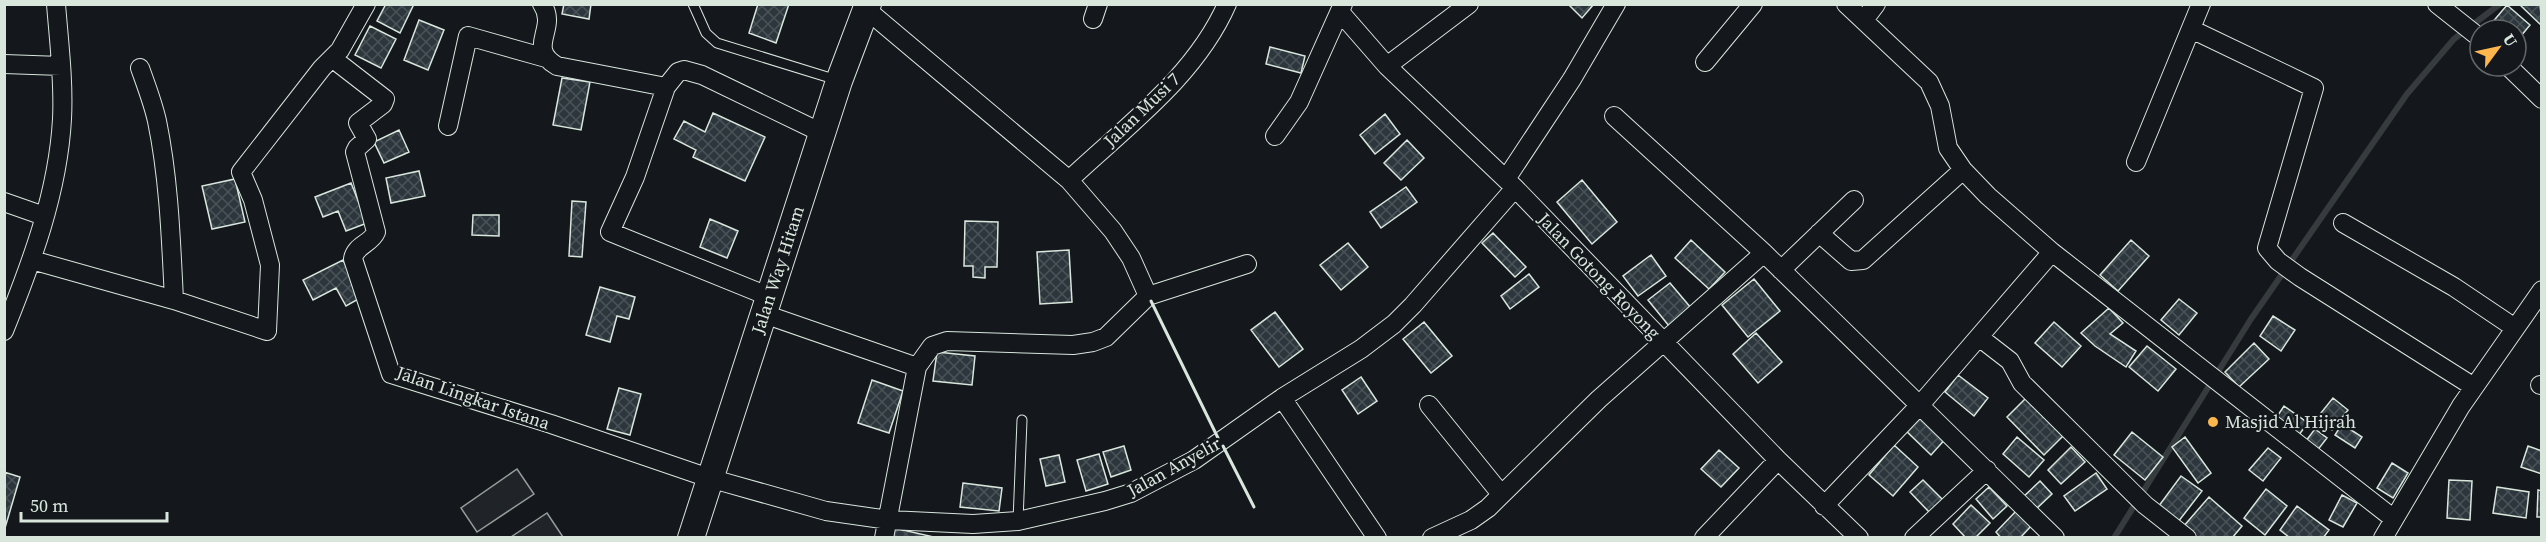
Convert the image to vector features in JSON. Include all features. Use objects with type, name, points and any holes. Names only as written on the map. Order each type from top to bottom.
[{"type":"street","points":[[4,331],[32,260],[55,172],[62,120],[56,4]]},
{"type":"street","points":[[32,260],[174,300],[267,331],[270,265],[253,200],[241,172],[327,63],[340,50],[366,4]]},
{"type":"street","points":[[542,4],[548,19],[542,44],[546,58]]},
{"type":"street","name":"Jalan Musi 7","points":[[1069,180],[1158,100],[1219,24],[1227,4]]},
{"type":"street","points":[[1388,66],[1469,4]]},
{"type":"street","name":"Jalan Anyelir","points":[[709,478],[886,529],[973,524],[1015,529],[1131,493],[1203,454],[1282,398],[1361,349],[1394,324],[1440,276],[1510,184],[1616,4]]},
{"type":"street","points":[[1706,62],[1753,4]]},
{"type":"street","points":[[1846,4],[1929,82],[1940,106],[1946,142],[1963,170],[1988,196],[2052,252],[2229,393],[2394,519]]},
{"type":"street","points":[[1864,20],[1876,4]]},
{"type":"street","points":[[2136,162],[2201,4]]},
{"type":"street","points":[[2437,4],[2468,29]]},
{"type":"street","points":[[867,7],[1069,180],[1113,231],[1131,258],[1148,296]]},
{"type":"street","name":"Jalan Way Hitam","points":[[691,537],[839,81],[867,7]]},
{"type":"street","points":[[1275,136],[1299,102],[1342,8]]},
{"type":"street","name":"Jalan Gotong Royong","points":[[1342,8],[1388,66],[1510,184],[1778,460],[1859,537]]},
{"type":"street","points":[[2191,29],[2314,88],[2267,248],[2278,261],[2300,277],[2474,387]]},
{"type":"street","points":[[448,126],[468,36],[546,58],[557,66],[666,87]]},
{"type":"street","name":"Jalan Lingkar Istana","points":[[327,63],[385,99],[383,104],[358,123],[367,139],[355,152],[376,232],[374,237],[355,251],[353,259],[391,374],[551,424],[709,478]]},
{"type":"street","points":[[4,64],[61,66]]},
{"type":"street","points":[[140,68],[156,120],[162,157],[170,225],[174,300]]},
{"type":"street","points":[[822,133],[702,75],[689,71],[678,72],[666,87],[635,177],[610,232],[767,305],[917,367]]},
{"type":"street","points":[[2520,78],[2541,99]]},
{"type":"street","points":[[1614,116],[1764,253],[2055,537]]},
{"type":"street","points":[[1819,233],[1851,261],[1863,260],[1963,170]]},
{"type":"street","points":[[1781,270],[1854,200]]},
{"type":"street","points":[[4,202],[45,216]]},
{"type":"street","points":[[2343,223],[2454,286],[2515,328]]},
{"type":"street","points":[[1824,506],[1920,405],[2052,252]]},
{"type":"street","points":[[1432,537],[1471,520],[1599,399],[1764,253]]},
{"type":"street","points":[[886,529],[917,367],[928,350],[941,341],[1073,345],[1093,342],[1106,337],[1148,296],[1247,264]]},
{"type":"street","points":[[2383,537],[2474,387],[2541,290]]},
{"type":"street","points":[[1979,336],[2010,361],[2022,383],[2140,499],[2187,537]]},
{"type":"street","points":[[1282,398],[1377,537]]},
{"type":"street","points":[[1430,405],[1501,494]]},
{"type":"street","points":[[1704,537],[1778,460]]},
{"type":"street","points":[[1914,537],[1987,470]]},
{"type":"lane","points":[[693,4],[706,33],[717,43],[839,81]]},
{"type":"lane","points":[[1015,529],[1023,420]]},
{"type":"shaded area","points":[[517,469],[534,494],[477,532],[461,508]]},
{"type":"shaded area","points":[[547,513],[563,537],[511,537]]},
{"type":"building","points":[[386,4],[414,4],[400,33],[377,21]]},
{"type":"building","points":[[564,4],[591,4],[589,19],[562,14]]},
{"type":"building","points":[[758,4],[789,4],[776,43],[749,33]]},
{"type":"building","points":[[1568,4],[1594,4],[1582,18]]},
{"type":"building","points":[[2519,4],[2540,4],[2542,26]]},
{"type":"building","points":[[2507,5],[2522,18],[2496,18]]},
{"type":"building","points":[[419,20],[444,30],[428,70],[404,60]]},
{"type":"building","points":[[370,26],[396,39],[381,68],[355,55]]},
{"type":"building","points":[[1270,47],[1305,56],[1301,73],[1266,64]]},
{"type":"building","points":[[562,78],[590,82],[581,130],[553,125]]},
{"type":"building","points":[[713,113],[765,137],[745,181],[693,157],[696,150],[674,139],[684,121],[705,132]]},
{"type":"building","points":[[1385,114],[1400,134],[1375,154],[1360,135]]},
{"type":"building","points":[[399,130],[409,152],[384,163],[374,142]]},
{"type":"building","points":[[1407,140],[1424,158],[1401,180],[1384,163]]},
{"type":"building","points":[[419,171],[425,196],[391,203],[386,178]]},
{"type":"building","points":[[235,179],[245,222],[212,229],[202,186]]},
{"type":"building","points":[[1582,180],[1617,222],[1592,244],[1557,202]]},
{"type":"building","points":[[351,183],[367,223],[346,231],[338,211],[323,217],[315,197]]},
{"type":"building","points":[[1406,187],[1417,202],[1381,228],[1370,212]]},
{"type":"building","points":[[572,201],[586,202],[582,257],[569,256]]},
{"type":"building","points":[[473,215],[499,215],[499,236],[472,235]]},
{"type":"building","points":[[710,219],[738,231],[727,258],[700,247]]},
{"type":"building","points":[[965,221],[998,222],[997,267],[985,267],[985,278],[973,277],[973,266],[964,266]]},
{"type":"building","points":[[1493,233],[1526,267],[1515,277],[1482,243]]},
{"type":"building","points":[[1691,240],[1725,272],[1709,289],[1675,258]]},
{"type":"building","points":[[2131,240],[2149,256],[2118,291],[2100,275]]},
{"type":"building","points":[[1348,243],[1368,267],[1341,290],[1320,265]]},
{"type":"building","points":[[1069,250],[1072,302],[1040,304],[1037,252]]},
{"type":"building","points":[[1651,255],[1666,276],[1638,296],[1623,276]]},
{"type":"building","points":[[343,260],[362,297],[346,306],[336,288],[313,300],[303,280]]},
{"type":"building","points":[[1529,274],[1539,287],[1510,309],[1501,296]]},
{"type":"building","points":[[1754,279],[1780,311],[1748,337],[1722,305]]},
{"type":"building","points":[[1670,283],[1691,308],[1669,326],[1648,300]]},
{"type":"building","points":[[600,287],[635,297],[629,319],[617,316],[610,342],[586,335]]},
{"type":"building","points":[[2179,299],[2197,313],[2179,335],[2161,320]]},
{"type":"building","points":[[2109,308],[2123,323],[2110,334],[2136,351],[2126,367],[2095,346],[2081,333]]},
{"type":"building","points":[[1275,312],[1303,349],[1279,367],[1251,330]]},
{"type":"building","points":[[2273,316],[2295,330],[2281,351],[2260,336]]},
{"type":"building","points":[[1424,322],[1452,356],[1431,373],[1403,339]]},
{"type":"building","points":[[2054,322],[2081,346],[2062,367],[2035,343]]},
{"type":"building","points":[[1756,333],[1782,362],[1758,383],[1733,354]]},
{"type":"building","points":[[2254,343],[2269,359],[2239,387],[2225,372]]},
{"type":"building","points":[[2147,346],[2176,369],[2158,391],[2129,367]]},
{"type":"building","points":[[937,352],[975,356],[972,385],[933,381]]},
{"type":"building","points":[[1958,375],[1988,398],[1974,416],[1945,392]]},
{"type":"building","points":[[1361,377],[1377,401],[1358,414],[1342,390]]},
{"type":"building","points":[[872,380],[903,391],[889,433],[858,423]]},
{"type":"building","points":[[619,388],[641,394],[630,435],[607,429]]},
{"type":"building","points":[[2027,397],[2064,435],[2044,455],[2007,417]]},
{"type":"building","points":[[2333,398],[2348,410],[2332,430],[2316,419]]},
{"type":"building","points":[[2284,406],[2308,423],[2295,440],[2272,424]]},
{"type":"building","points":[[1922,410],[1948,436],[1931,455],[1904,429]]},
{"type":"building","points":[[2342,424],[2362,437],[2355,448],[2335,435]]},
{"type":"building","points":[[2315,429],[2327,438],[2313,456],[2302,446]]},
{"type":"building","points":[[2132,432],[2163,457],[2145,480],[2114,455]]},
{"type":"building","points":[[2017,437],[2044,460],[2029,477],[2003,454]]},
{"type":"building","points":[[2185,437],[2211,473],[2198,483],[2172,447]]},
{"type":"building","points":[[1894,445],[1918,467],[1893,496],[1869,475]]},
{"type":"building","points":[[1124,446],[1131,470],[1111,477],[1103,452]]},
{"type":"building","points":[[2528,446],[2542,451],[2542,474],[2521,467]]},
{"type":"building","points":[[2071,447],[2085,462],[2061,484],[2048,470]]},
{"type":"building","points":[[2268,448],[2281,458],[2263,481],[2249,470]]},
{"type":"building","points":[[1719,450],[1739,468],[1721,487],[1701,469]]},
{"type":"building","points":[[1099,454],[1108,484],[1086,491],[1077,460]]},
{"type":"building","points":[[1059,455],[1065,482],[1046,486],[1040,459]]},
{"type":"building","points":[[2392,463],[2408,473],[2393,498],[2377,488]]},
{"type":"building","points":[[4,472],[20,477],[5,528],[4,528]]},
{"type":"building","points":[[2096,473],[2107,489],[2075,511],[2064,496]]},
{"type":"building","points":[[2181,476],[2202,491],[2178,522],[2158,507]]},
{"type":"building","points":[[1923,480],[1943,500],[1930,513],[1910,492]]},
{"type":"building","points":[[2449,480],[2472,481],[2470,520],[2447,518]]},
{"type":"building","points":[[2040,481],[2052,494],[2034,511],[2022,498]]},
{"type":"building","points":[[963,483],[1002,488],[999,511],[960,507]]},
{"type":"building","points":[[1989,487],[2007,506],[1993,519],[1976,499]]},
{"type":"building","points":[[2497,487],[2529,492],[2526,518],[2493,513]]},
{"type":"building","points":[[2266,489],[2287,506],[2265,535],[2244,518]]},
{"type":"building","points":[[2538,490],[2542,491],[2542,517],[2537,517]]},
{"type":"building","points":[[2342,495],[2357,503],[2343,527],[2329,520]]},
{"type":"building","points":[[2209,497],[2242,526],[2232,538],[2195,538],[2183,527]]},
{"type":"building","points":[[1971,505],[1990,523],[1975,538],[1966,538],[1953,524]]},
{"type":"building","points":[[2297,506],[2329,530],[2323,538],[2290,538],[2280,530]]},
{"type":"building","points":[[2019,508],[2034,523],[2020,538],[2001,538],[1996,532]]},
{"type":"building","points":[[894,528],[934,537],[934,538],[892,538]]},
{"type":"waterway","points":[[2114,538],[2251,319],[2407,94],[2454,39],[2500,4]]},
{"type":"wall","points":[[1151,301],[1218,438]]},
{"type":"wall","points":[[1223,446],[1254,507]]},
{"type":"place","name":"Masjid Al Hijrah","points":[[2213,422]]}]
